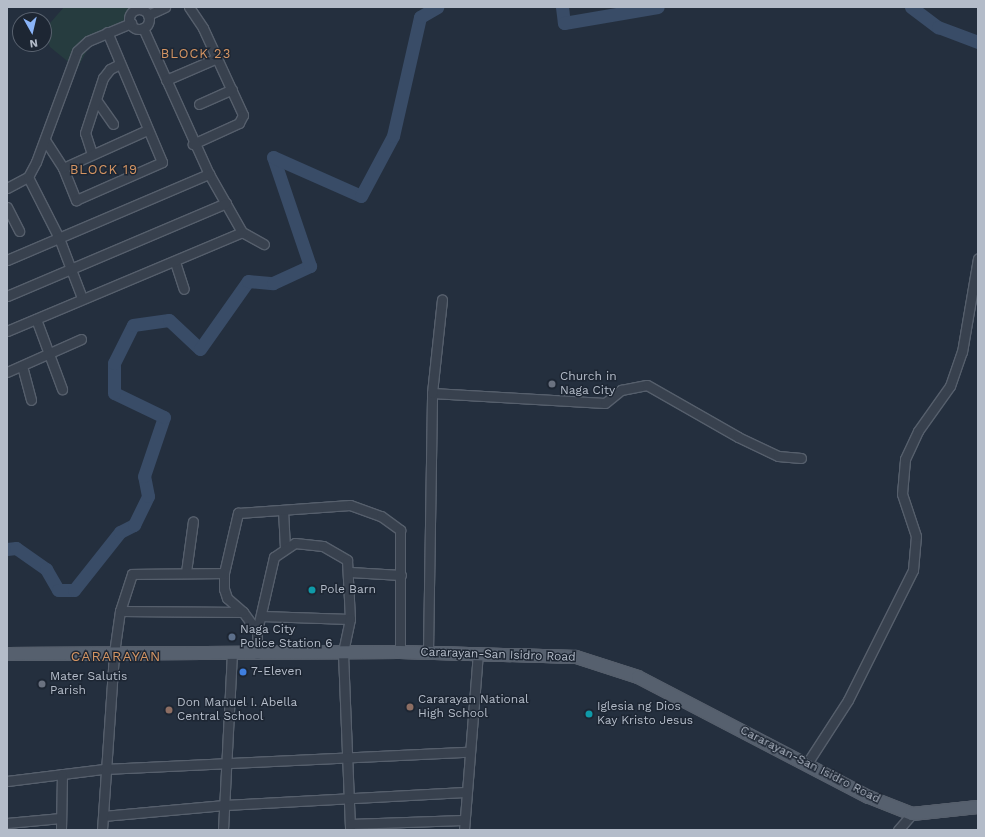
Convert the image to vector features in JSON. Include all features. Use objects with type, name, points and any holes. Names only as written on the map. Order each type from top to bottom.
[{"type":"main road","name":"Cararayan-San Isidro Road","points":[[7,654],[114,653],[232,655],[428,652],[576,657],[638,677],[806,765],[912,814]]},
{"type":"main road","points":[[912,814],[978,807]]},
{"type":"street","points":[[165,7],[148,15],[143,28],[193,144],[209,174],[242,232],[264,244]]},
{"type":"street","points":[[189,7],[232,89],[242,120],[193,144]]},
{"type":"street","points":[[130,23],[134,9],[142,10],[148,15]]},
{"type":"street","points":[[7,188],[28,177],[45,140],[77,51],[107,32],[130,23],[143,28]]},
{"type":"street","points":[[45,140],[63,168],[76,200],[162,162],[147,130],[107,32]]},
{"type":"street","points":[[166,80],[217,58]]},
{"type":"street","points":[[92,154],[85,133],[97,101],[103,78],[110,69],[120,64]]},
{"type":"street","points":[[199,104],[232,89]]},
{"type":"street","points":[[97,101],[113,124]]},
{"type":"street","points":[[63,168],[147,130]]},
{"type":"street","points":[[7,260],[209,174]]},
{"type":"street","points":[[28,177],[60,238],[70,269],[82,298]]},
{"type":"street","points":[[7,296],[226,203]]},
{"type":"street","points":[[7,207],[19,231]]},
{"type":"street","points":[[7,331],[82,298],[175,262],[242,232]]},
{"type":"street","points":[[806,765],[848,700],[913,570],[916,536],[902,494],[905,459],[918,431],[950,386],[960,359],[978,258]]},
{"type":"street","points":[[175,262],[184,289]]},
{"type":"street","points":[[428,652],[432,393],[442,300]]},
{"type":"street","points":[[36,319],[50,353],[62,389]]},
{"type":"street","points":[[7,372],[81,338]]},
{"type":"street","points":[[22,366],[31,400]]},
{"type":"street","points":[[432,393],[605,403],[621,390],[647,385],[738,437],[778,456],[801,458]]},
{"type":"street","points":[[257,630],[243,612],[227,598],[224,573],[235,516],[238,513],[350,505],[381,516],[400,530],[400,652]]},
{"type":"street","points":[[283,510],[285,547]]},
{"type":"street","points":[[186,572],[193,521]]},
{"type":"street","points":[[256,654],[257,630],[262,616],[274,557],[285,547],[295,543],[323,546],[347,560],[350,572],[350,619],[343,653],[349,758],[350,827],[414,826],[463,820]]},
{"type":"street","points":[[102,830],[104,769],[114,653],[120,610],[132,574],[186,572],[224,573]]},
{"type":"street","points":[[350,572],[401,575]]},
{"type":"street","points":[[120,610],[243,612]]},
{"type":"street","points":[[262,616],[350,619]]},
{"type":"street","points":[[464,830],[463,820],[468,752],[478,654]]},
{"type":"street","points":[[223,830],[232,655]]},
{"type":"street","points":[[7,781],[104,769],[468,752]]},
{"type":"street","points":[[61,830],[62,774]]},
{"type":"street","points":[[103,816],[225,805],[350,800],[465,792]]},
{"type":"street","points":[[898,830],[912,814]]},
{"type":"street","points":[[7,823],[61,818]]},
{"type":"green space","points":[[64,7],[132,7],[133,9],[127,20],[91,43],[77,69],[52,49],[52,21]]},
{"type":"waterway","points":[[7,549],[16,548],[46,569],[58,590],[74,590],[120,532],[134,525],[148,496],[144,476],[164,417],[114,393],[114,363],[133,325],[169,320],[200,349],[248,281],[273,283],[310,266],[273,157],[361,196],[393,136],[420,17],[437,7]]},
{"type":"waterway","points":[[562,7],[564,23],[658,7]]},
{"type":"waterway","points":[[911,7],[938,27],[978,42]]},
{"type":"place","name":"Church in Naga City","points":[[552,384]]},
{"type":"place","name":"Pole Barn","points":[[312,590]]},
{"type":"place","name":"Naga City Police Station 6","points":[[232,637]]},
{"type":"place","name":"7-Eleven","points":[[243,672]]},
{"type":"place","name":"Mater Salutis Parish","points":[[42,684]]},
{"type":"place","name":"Cararayan National High School","points":[[410,707]]},
{"type":"place","name":"Don Manuel I. Abella Central School","points":[[169,710]]},
{"type":"place","name":"Iglesia ng Dios Kay Kristo Jesus","points":[[589,714]]},
{"type":"district","name":"BLOCK 23","points":[[196,54]]},
{"type":"district","name":"BLOCK 19","points":[[104,170]]},
{"type":"district","name":"CARARAYAN","points":[[116,656]]}]
